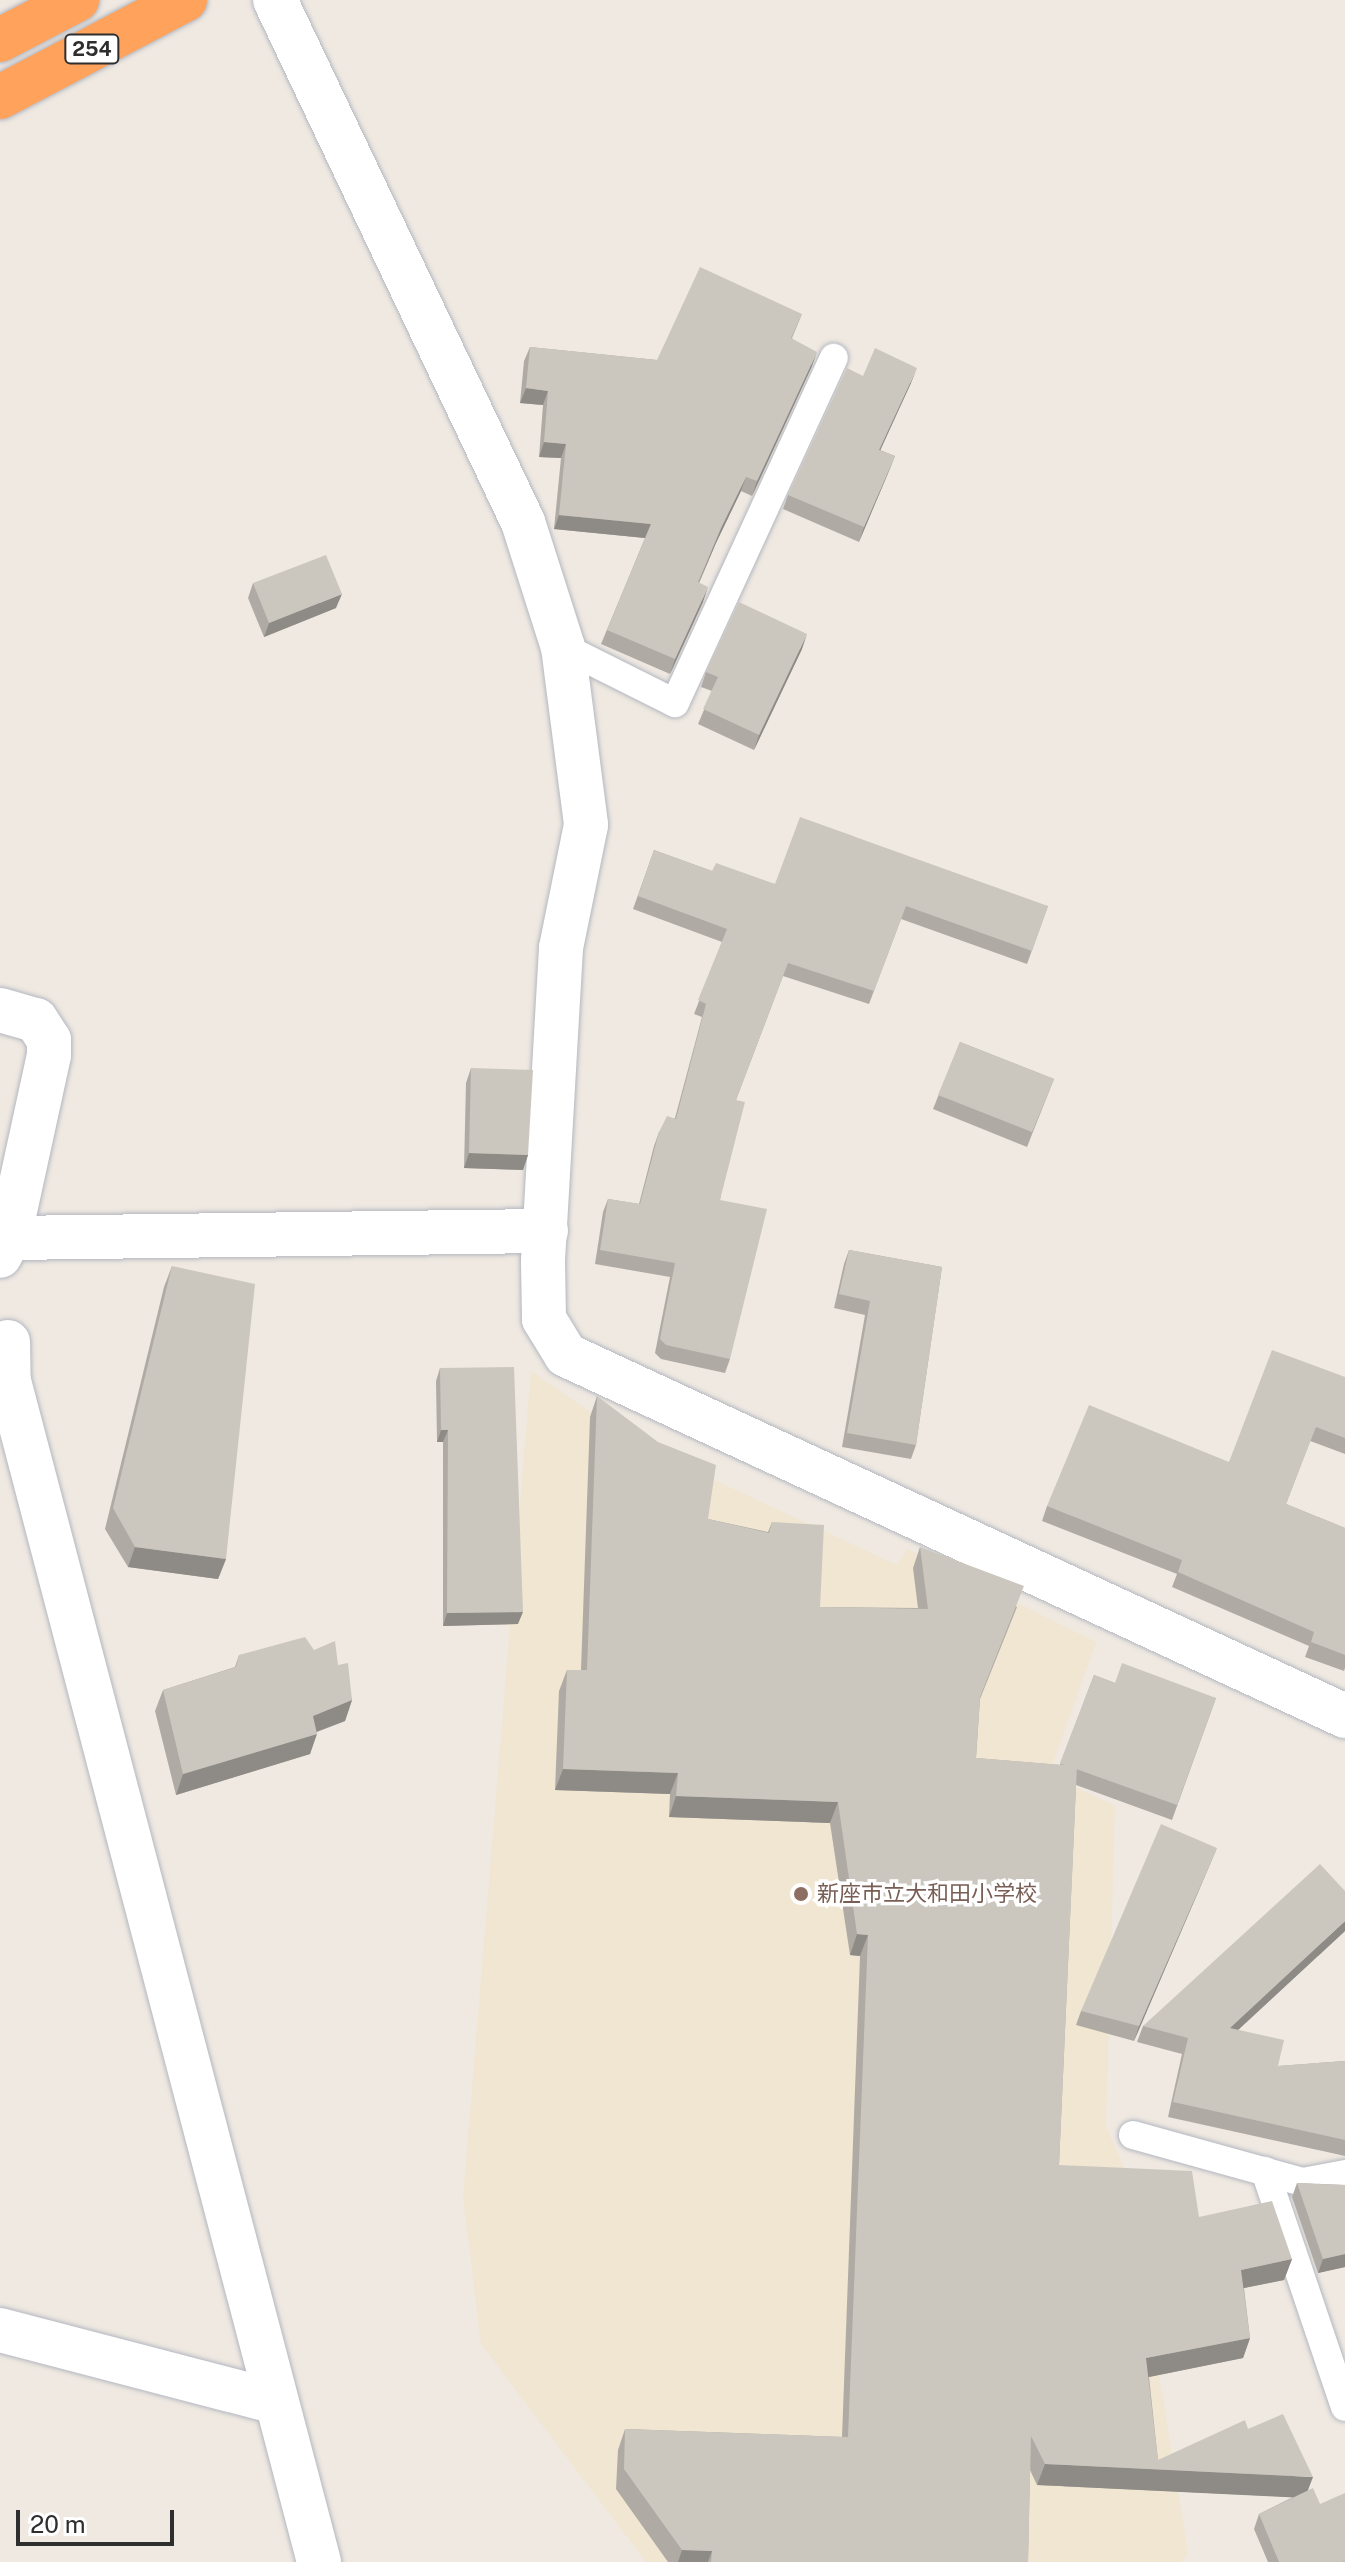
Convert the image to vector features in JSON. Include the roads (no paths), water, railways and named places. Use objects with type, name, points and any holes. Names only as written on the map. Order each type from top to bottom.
[{"type":"highway","name":"254","points":[[0,40],[77,0]]},
{"type":"highway","name":"254","points":[[0,97],[185,0]]},
{"type":"street","points":[[275,0],[523,522],[563,647],[586,825],[561,948],[546,1231],[544,1319],[566,1355],[1345,1716]]},
{"type":"street","points":[[0,1010],[36,1020],[49,1040],[5,1247],[546,1231]]},
{"type":"street","points":[[9,1361],[319,2562]]},
{"type":"street","points":[[0,2330],[277,2402]]},
{"type":"lane","points":[[563,647],[675,703],[834,358]]},
{"type":"lane","points":[[1133,2135],[1303,2182],[1345,2174]]},
{"type":"lane","points":[[1265,2171],[1345,2407]]},
{"type":"place","name":"新座市立大和田小学校","points":[[801,1894]]}]
